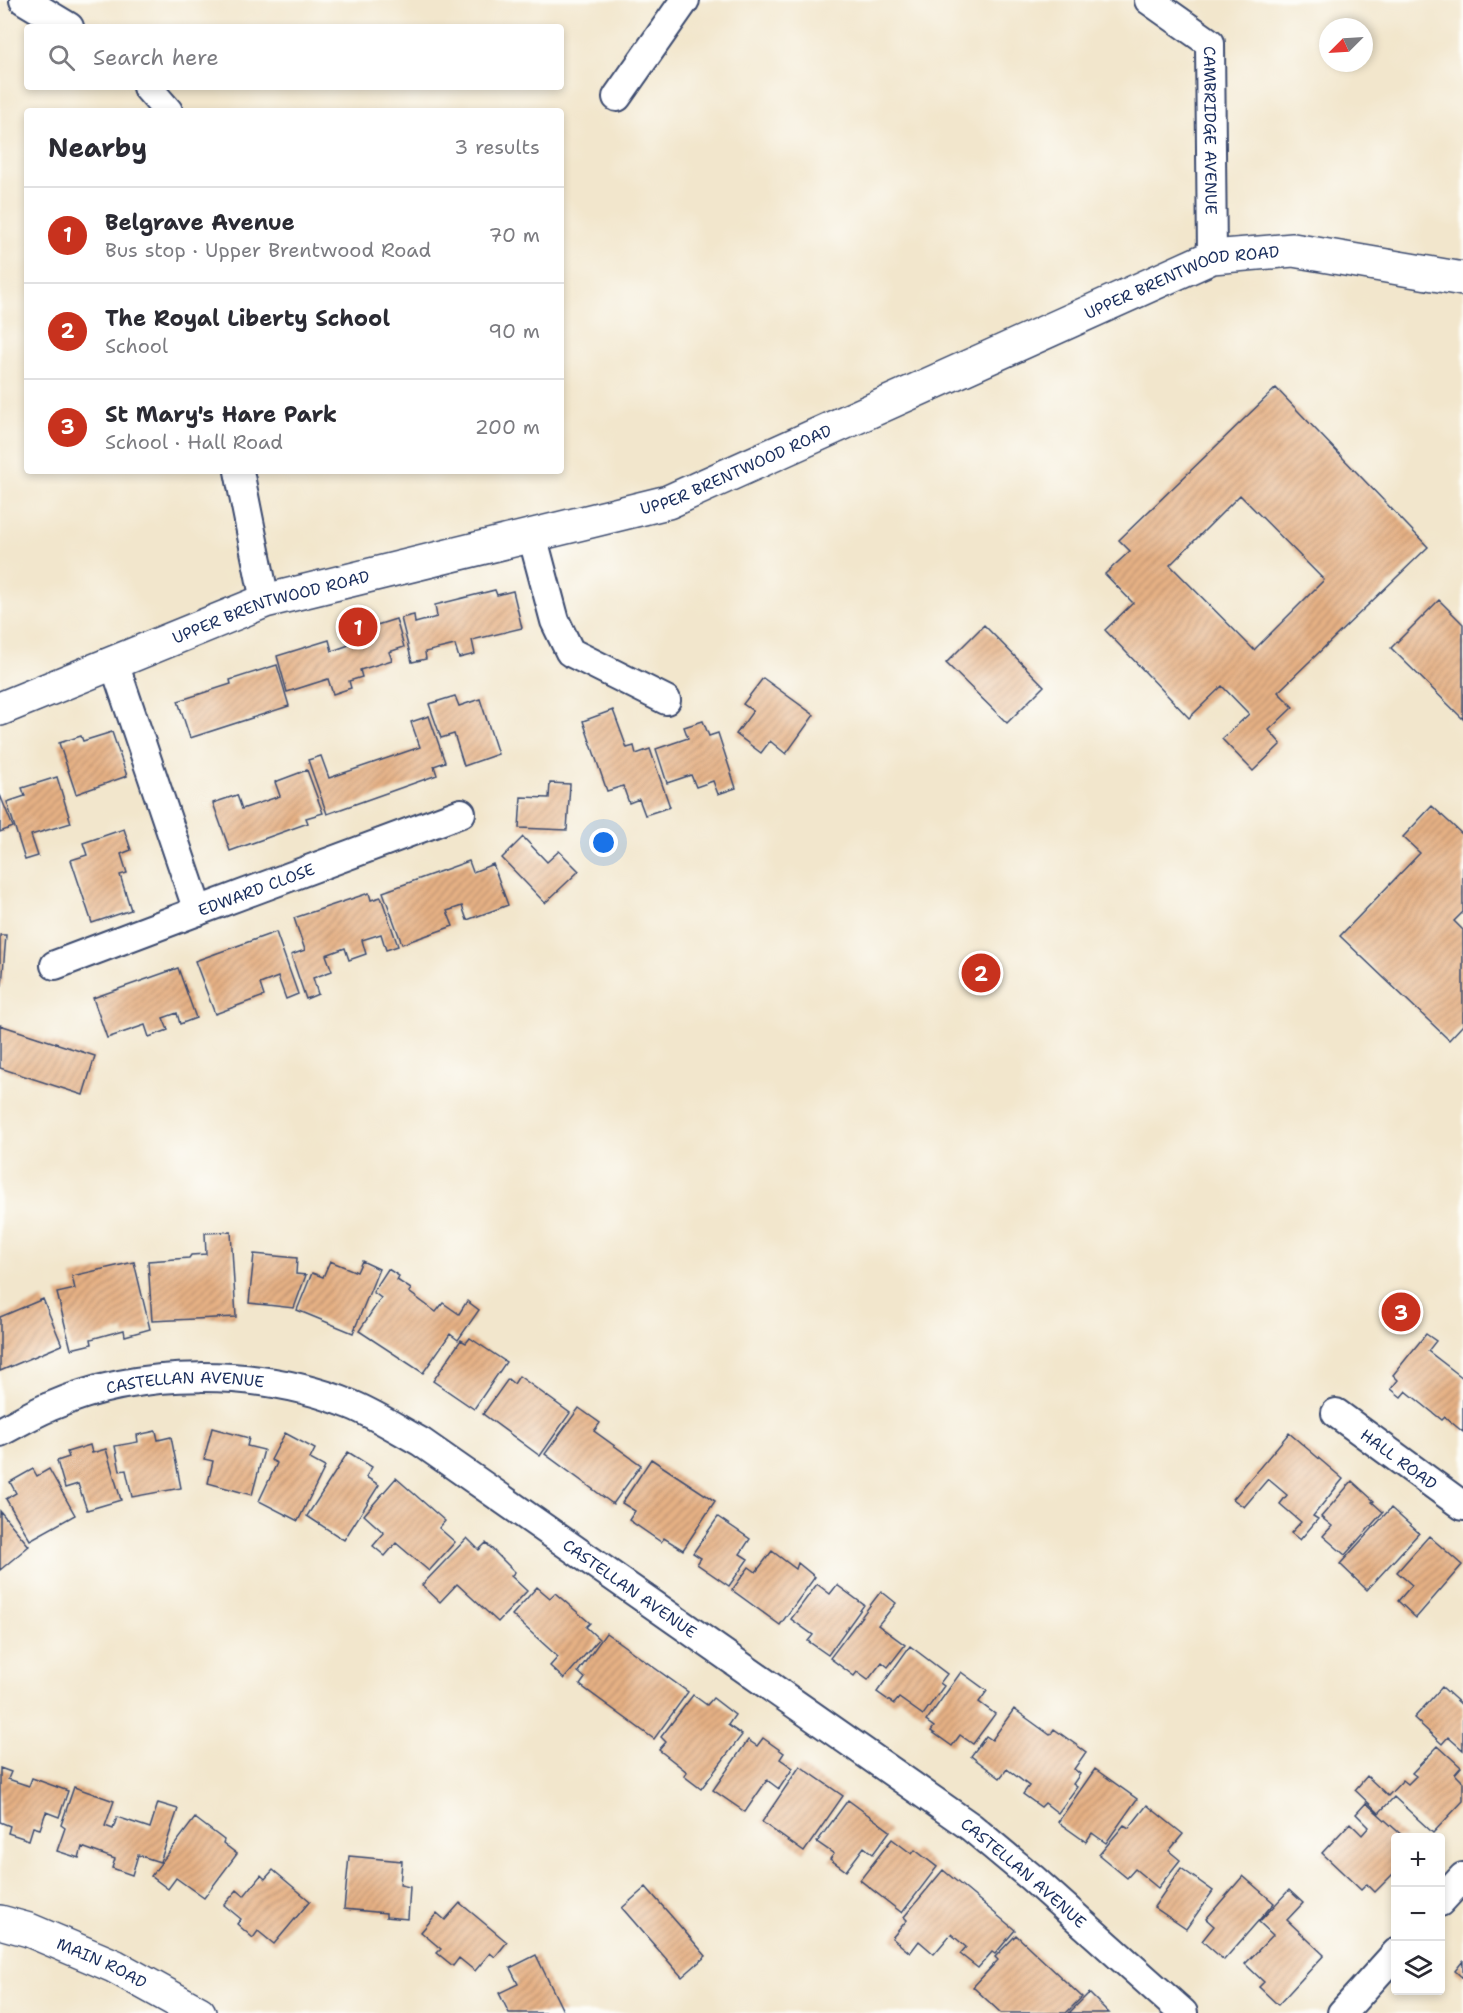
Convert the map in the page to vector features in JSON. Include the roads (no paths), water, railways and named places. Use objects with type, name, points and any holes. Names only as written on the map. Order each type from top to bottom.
[{"type":"street","points":[[24,0],[64,24]]},
{"type":"street","points":[[617,97],[685,0]]},
{"type":"street","name":"CAMBRIDGE AVENUE","points":[[1149,0],[1210,44],[1212,257]]},
{"type":"street","points":[[150,90],[165,108]]},
{"type":"street","name":"UPPER BRENTWOOD ROAD","points":[[0,709],[265,601],[668,502],[1212,257],[1293,250],[1463,279]]},
{"type":"street","points":[[240,474],[265,601]]},
{"type":"street","points":[[532,535],[555,621],[570,652],[666,700]]},
{"type":"street","name":"EDWARD CLOSE","points":[[114,663],[198,911],[460,813]]},
{"type":"street","points":[[55,965],[198,911]]},
{"type":"street","name":"CASTELLAN AVENUE","points":[[0,1432],[50,1406],[106,1388],[165,1379],[200,1377],[248,1380],[310,1390],[354,1406],[421,1442],[971,1827],[1032,1878],[1183,2013]]},
{"type":"street","name":"HALL ROAD","points":[[1336,1413],[1463,1506]]},
{"type":"street","points":[[1445,1897],[1463,1877]]},
{"type":"street","name":"MAIN ROAD","points":[[0,1922],[29,1930],[114,1966],[198,2013]]},
{"type":"street","points":[[1342,2013],[1391,1958]]},
{"type":"place","name":"Belgrave Avenue","points":[[358,627]]},
{"type":"place","name":"The Royal Liberty School","points":[[981,973]]},
{"type":"place","name":"St Mary's Hare Park","points":[[1401,1312]]}]
